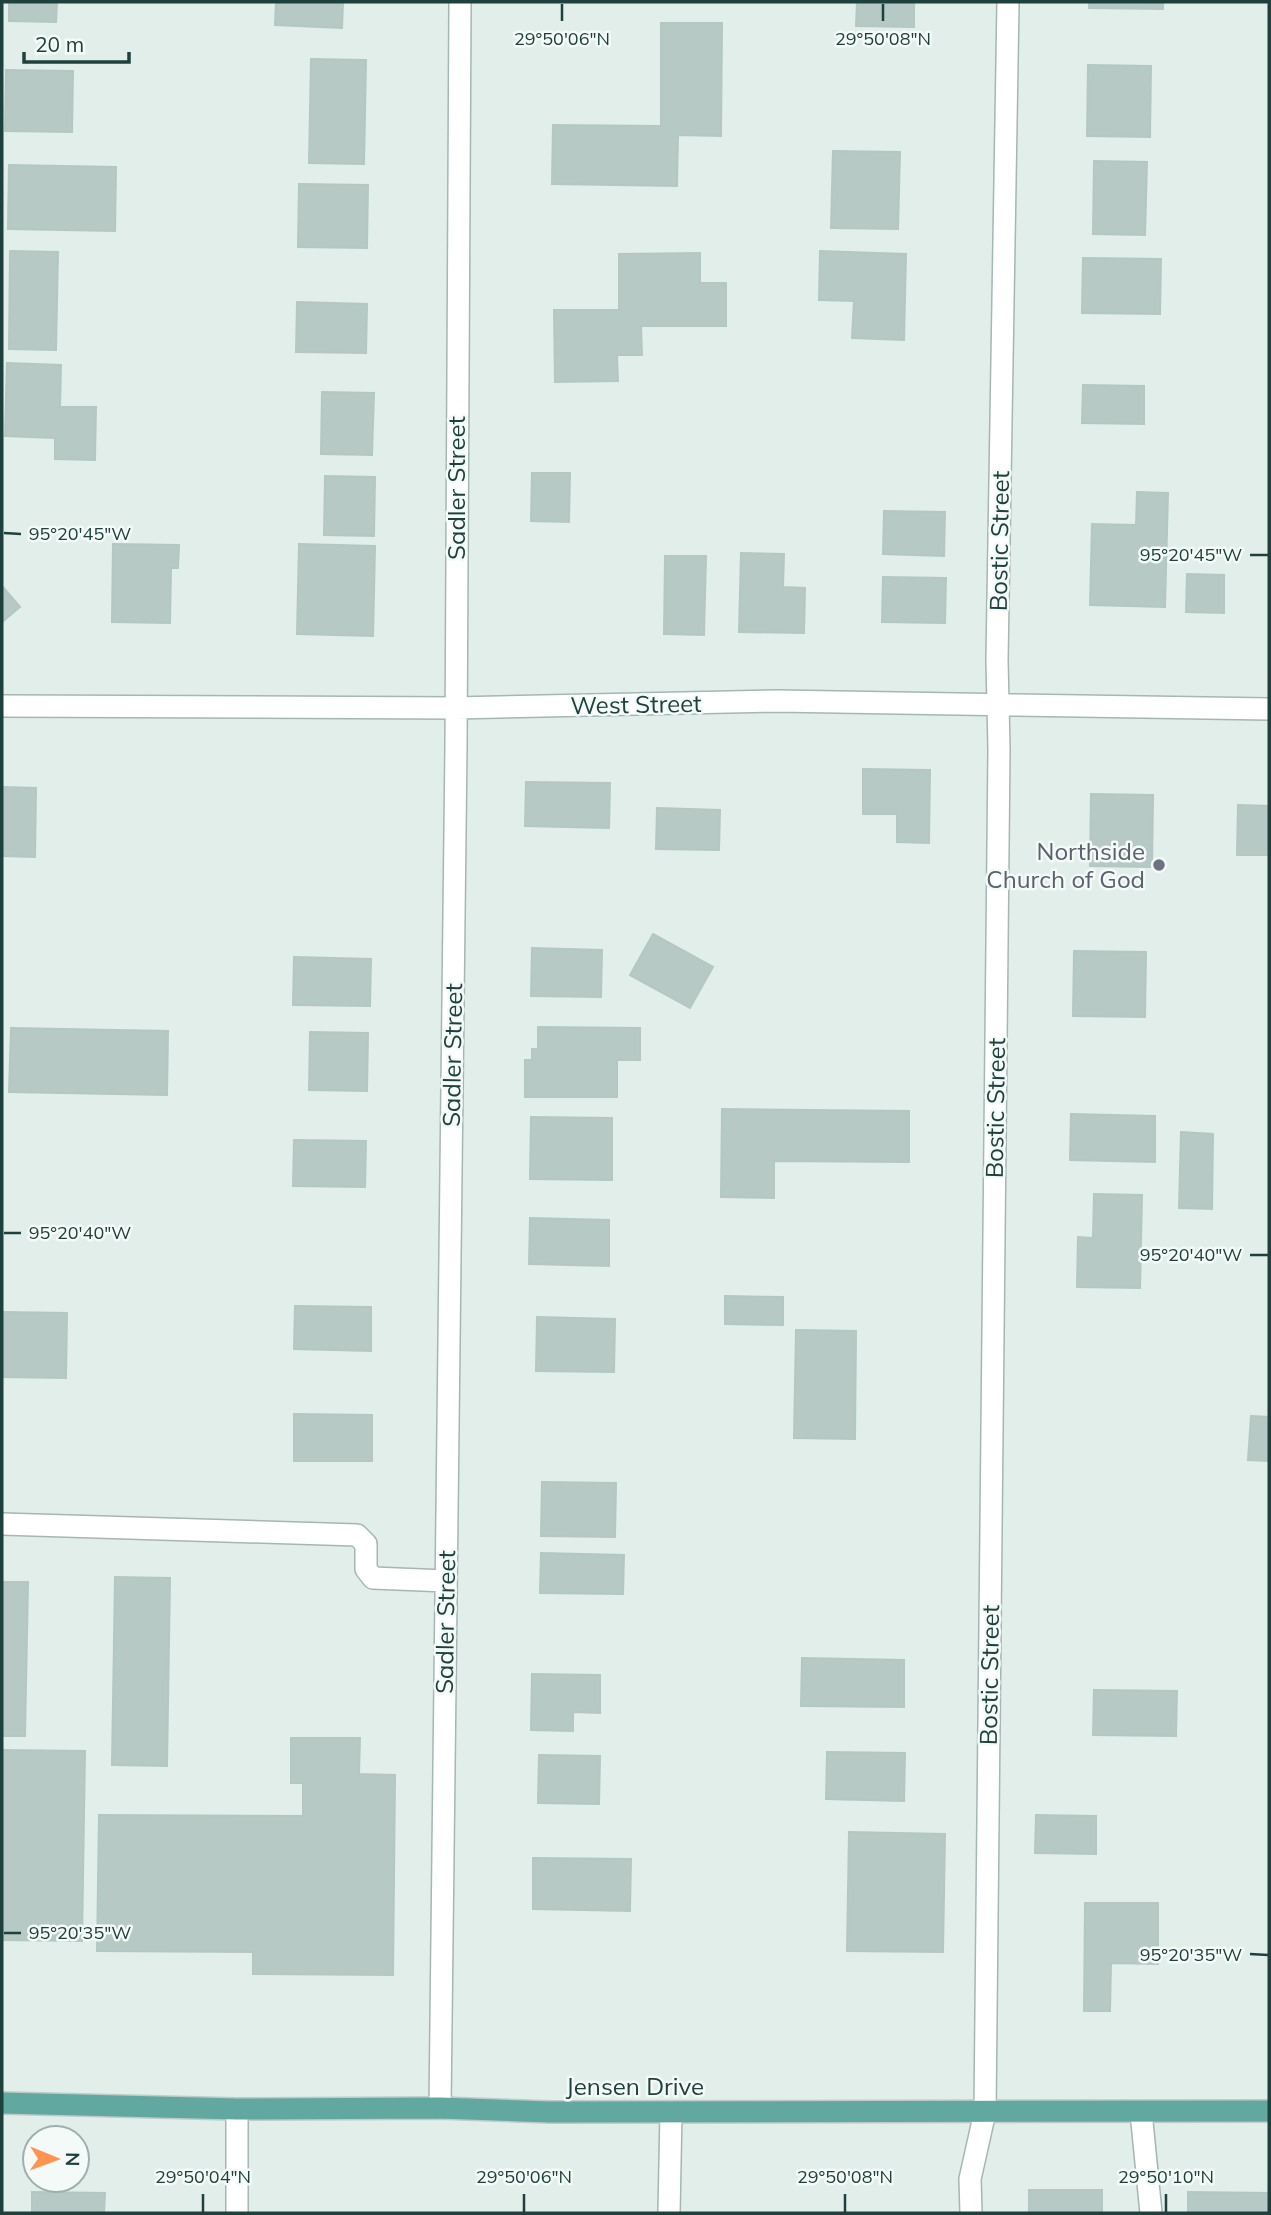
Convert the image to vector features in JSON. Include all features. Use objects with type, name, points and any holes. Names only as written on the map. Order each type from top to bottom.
[{"type":"main road","name":"Jensen Drive","points":[[2,2103],[237,2109],[440,2108],[671,2112],[1269,2111]]},
{"type":"street","name":"Sadler Street","points":[[440,2108],[456,708],[460,2]]},
{"type":"street","name":"Bostic Street","points":[[971,2213],[971,2179],[985,2112],[998,705],[1008,2]]},
{"type":"street","name":"West Street","points":[[2,706],[456,708],[777,701],[1269,709]]},
{"type":"street","points":[[2,1524],[356,1535],[366,1544],[366,1569],[373,1578],[446,1581]]},
{"type":"street","points":[[237,2109],[237,2213]]},
{"type":"street","points":[[669,2213],[671,2112]]},
{"type":"street","points":[[1141,2112],[1151,2213]]},
{"type":"building","points":[[9,2],[57,2],[56,22],[9,21]]},
{"type":"building","points":[[276,2],[343,2],[342,28],[275,25]]},
{"type":"building","points":[[857,2],[914,2],[914,27],[856,26]]},
{"type":"building","points":[[1089,2],[1163,2],[1163,9],[1089,8]]},
{"type":"building","points":[[661,23],[722,23],[721,136],[678,135],[677,186],[552,184],[553,125],[661,126]]},
{"type":"building","points":[[311,59],[366,60],[364,164],[309,163]]},
{"type":"building","points":[[1088,65],[1151,66],[1150,137],[1087,136]]},
{"type":"building","points":[[6,70],[73,71],[72,132],[5,131]]},
{"type":"building","points":[[833,151],[900,152],[898,229],[831,228]]},
{"type":"building","points":[[1094,161],[1147,162],[1145,235],[1093,234]]},
{"type":"building","points":[[9,165],[116,167],[115,231],[8,229]]},
{"type":"building","points":[[299,184],[368,185],[367,248],[298,247]]},
{"type":"building","points":[[10,251],[58,252],[56,350],[9,349]]},
{"type":"building","points":[[820,251],[906,254],[904,340],[852,338],[854,301],[819,300]]},
{"type":"building","points":[[700,253],[700,283],[726,283],[726,326],[641,326],[642,355],[617,355],[618,381],[555,382],[554,310],[619,310],[619,254]]},
{"type":"building","points":[[1083,258],[1161,259],[1160,314],[1082,313]]},
{"type":"building","points":[[297,302],[367,304],[366,353],[296,352]]},
{"type":"building","points":[[7,363],[61,365],[60,407],[96,407],[95,460],[55,459],[55,438],[5,436]]},
{"type":"building","points":[[1083,385],[1144,386],[1144,424],[1082,423]]},
{"type":"building","points":[[322,392],[374,393],[372,455],[321,454]]},
{"type":"building","points":[[532,473],[570,473],[569,522],[531,521]]},
{"type":"building","points":[[325,476],[375,477],[374,536],[324,535]]},
{"type":"building","points":[[1137,492],[1168,493],[1165,607],[1090,605],[1092,524],[1136,525]]},
{"type":"building","points":[[884,511],[945,512],[944,556],[883,554]]},
{"type":"building","points":[[113,544],[179,545],[178,568],[171,568],[170,623],[112,622]]},
{"type":"building","points":[[299,544],[375,546],[373,636],[297,634]]},
{"type":"building","points":[[741,553],[784,554],[783,587],[805,588],[804,633],[739,632]]},
{"type":"building","points":[[665,556],[706,556],[704,635],[664,634]]},
{"type":"building","points":[[1187,574],[1224,575],[1224,613],[1186,612]]},
{"type":"building","points":[[883,577],[946,578],[945,623],[882,622]]},
{"type":"building","points":[[2,586],[20,607],[2,622]]},
{"type":"building","points":[[863,769],[930,770],[929,843],[897,842],[897,814],[863,814]]},
{"type":"building","points":[[526,782],[610,783],[609,828],[525,826]]},
{"type":"building","points":[[2,787],[36,788],[35,857],[2,856]]},
{"type":"building","points":[[1091,794],[1153,795],[1152,867],[1090,866]]},
{"type":"building","points":[[1238,805],[1269,806],[1269,855],[1237,855]]},
{"type":"building","points":[[657,808],[720,810],[719,850],[656,849]]},
{"type":"building","points":[[653,934],[713,967],[690,1008],[630,975]]},
{"type":"building","points":[[532,948],[602,950],[601,997],[531,996]]},
{"type":"building","points":[[1074,951],[1146,952],[1145,1017],[1073,1016]]},
{"type":"building","points":[[294,957],[371,959],[370,1006],[293,1005]]},
{"type":"building","points":[[538,1027],[640,1028],[640,1060],[617,1060],[617,1097],[525,1097],[525,1060],[532,1060],[532,1049],[538,1049]]},
{"type":"building","points":[[11,1028],[168,1031],[167,1095],[9,1092]]},
{"type":"building","points":[[310,1032],[368,1033],[367,1091],[309,1090]]},
{"type":"building","points":[[722,1109],[909,1111],[909,1162],[774,1161],[774,1198],[721,1197]]},
{"type":"building","points":[[1071,1114],[1155,1116],[1155,1162],[1070,1160]]},
{"type":"building","points":[[531,1117],[612,1118],[612,1180],[530,1179]]},
{"type":"building","points":[[1181,1132],[1213,1134],[1212,1209],[1179,1208]]},
{"type":"building","points":[[294,1140],[366,1141],[365,1187],[293,1186]]},
{"type":"building","points":[[1094,1194],[1142,1195],[1140,1288],[1077,1287],[1078,1237],[1093,1238]]},
{"type":"building","points":[[530,1218],[609,1220],[609,1266],[529,1264]]},
{"type":"building","points":[[725,1296],[783,1297],[783,1325],[725,1324]]},
{"type":"building","points":[[295,1306],[371,1307],[371,1351],[294,1349]]},
{"type":"building","points":[[2,1312],[67,1313],[66,1378],[2,1377]]},
{"type":"building","points":[[537,1317],[615,1319],[614,1372],[536,1371]]},
{"type":"building","points":[[796,1330],[856,1331],[855,1439],[794,1438]]},
{"type":"building","points":[[294,1414],[372,1415],[372,1461],[294,1461]]},
{"type":"building","points":[[1251,1416],[1269,1417],[1269,1461],[1248,1460]]},
{"type":"building","points":[[542,1482],[616,1483],[615,1537],[541,1536]]},
{"type":"building","points":[[541,1553],[624,1555],[623,1594],[540,1593]]},
{"type":"building","points":[[115,1577],[170,1578],[167,1766],[112,1765]]},
{"type":"building","points":[[2,1582],[28,1582],[25,1736],[2,1736]]},
{"type":"building","points":[[802,1658],[904,1660],[904,1707],[801,1706]]},
{"type":"building","points":[[532,1674],[600,1675],[600,1713],[573,1712],[573,1731],[531,1730]]},
{"type":"building","points":[[1094,1690],[1177,1691],[1176,1736],[1093,1735]]},
{"type":"building","points":[[291,1738],[360,1738],[359,1774],[395,1775],[393,1975],[253,1974],[253,1952],[97,1951],[99,1815],[303,1816],[303,1783],[291,1783]]},
{"type":"building","points":[[2,1750],[85,1751],[82,1941],[2,1940]]},
{"type":"building","points":[[827,1752],[905,1753],[904,1801],[826,1799]]},
{"type":"building","points":[[539,1755],[600,1756],[599,1804],[538,1803]]},
{"type":"building","points":[[1036,1815],[1096,1816],[1096,1854],[1035,1853]]},
{"type":"building","points":[[849,1832],[945,1834],[943,1952],[847,1951]]},
{"type":"building","points":[[533,1858],[631,1859],[630,1911],[533,1909]]},
{"type":"building","points":[[1085,1903],[1158,1903],[1158,1964],[1111,1963],[1110,2011],[1084,2011]]},
{"type":"building","points":[[1029,2190],[1102,2190],[1102,2213],[1029,2213]]},
{"type":"building","points":[[1188,2192],[1269,2193],[1269,2213],[1188,2213]]},
{"type":"building","points":[[105,2193],[104,2213],[32,2213],[32,2194]]},
{"type":"place","name":"Northside Church of God","points":[[1159,865]]}]
